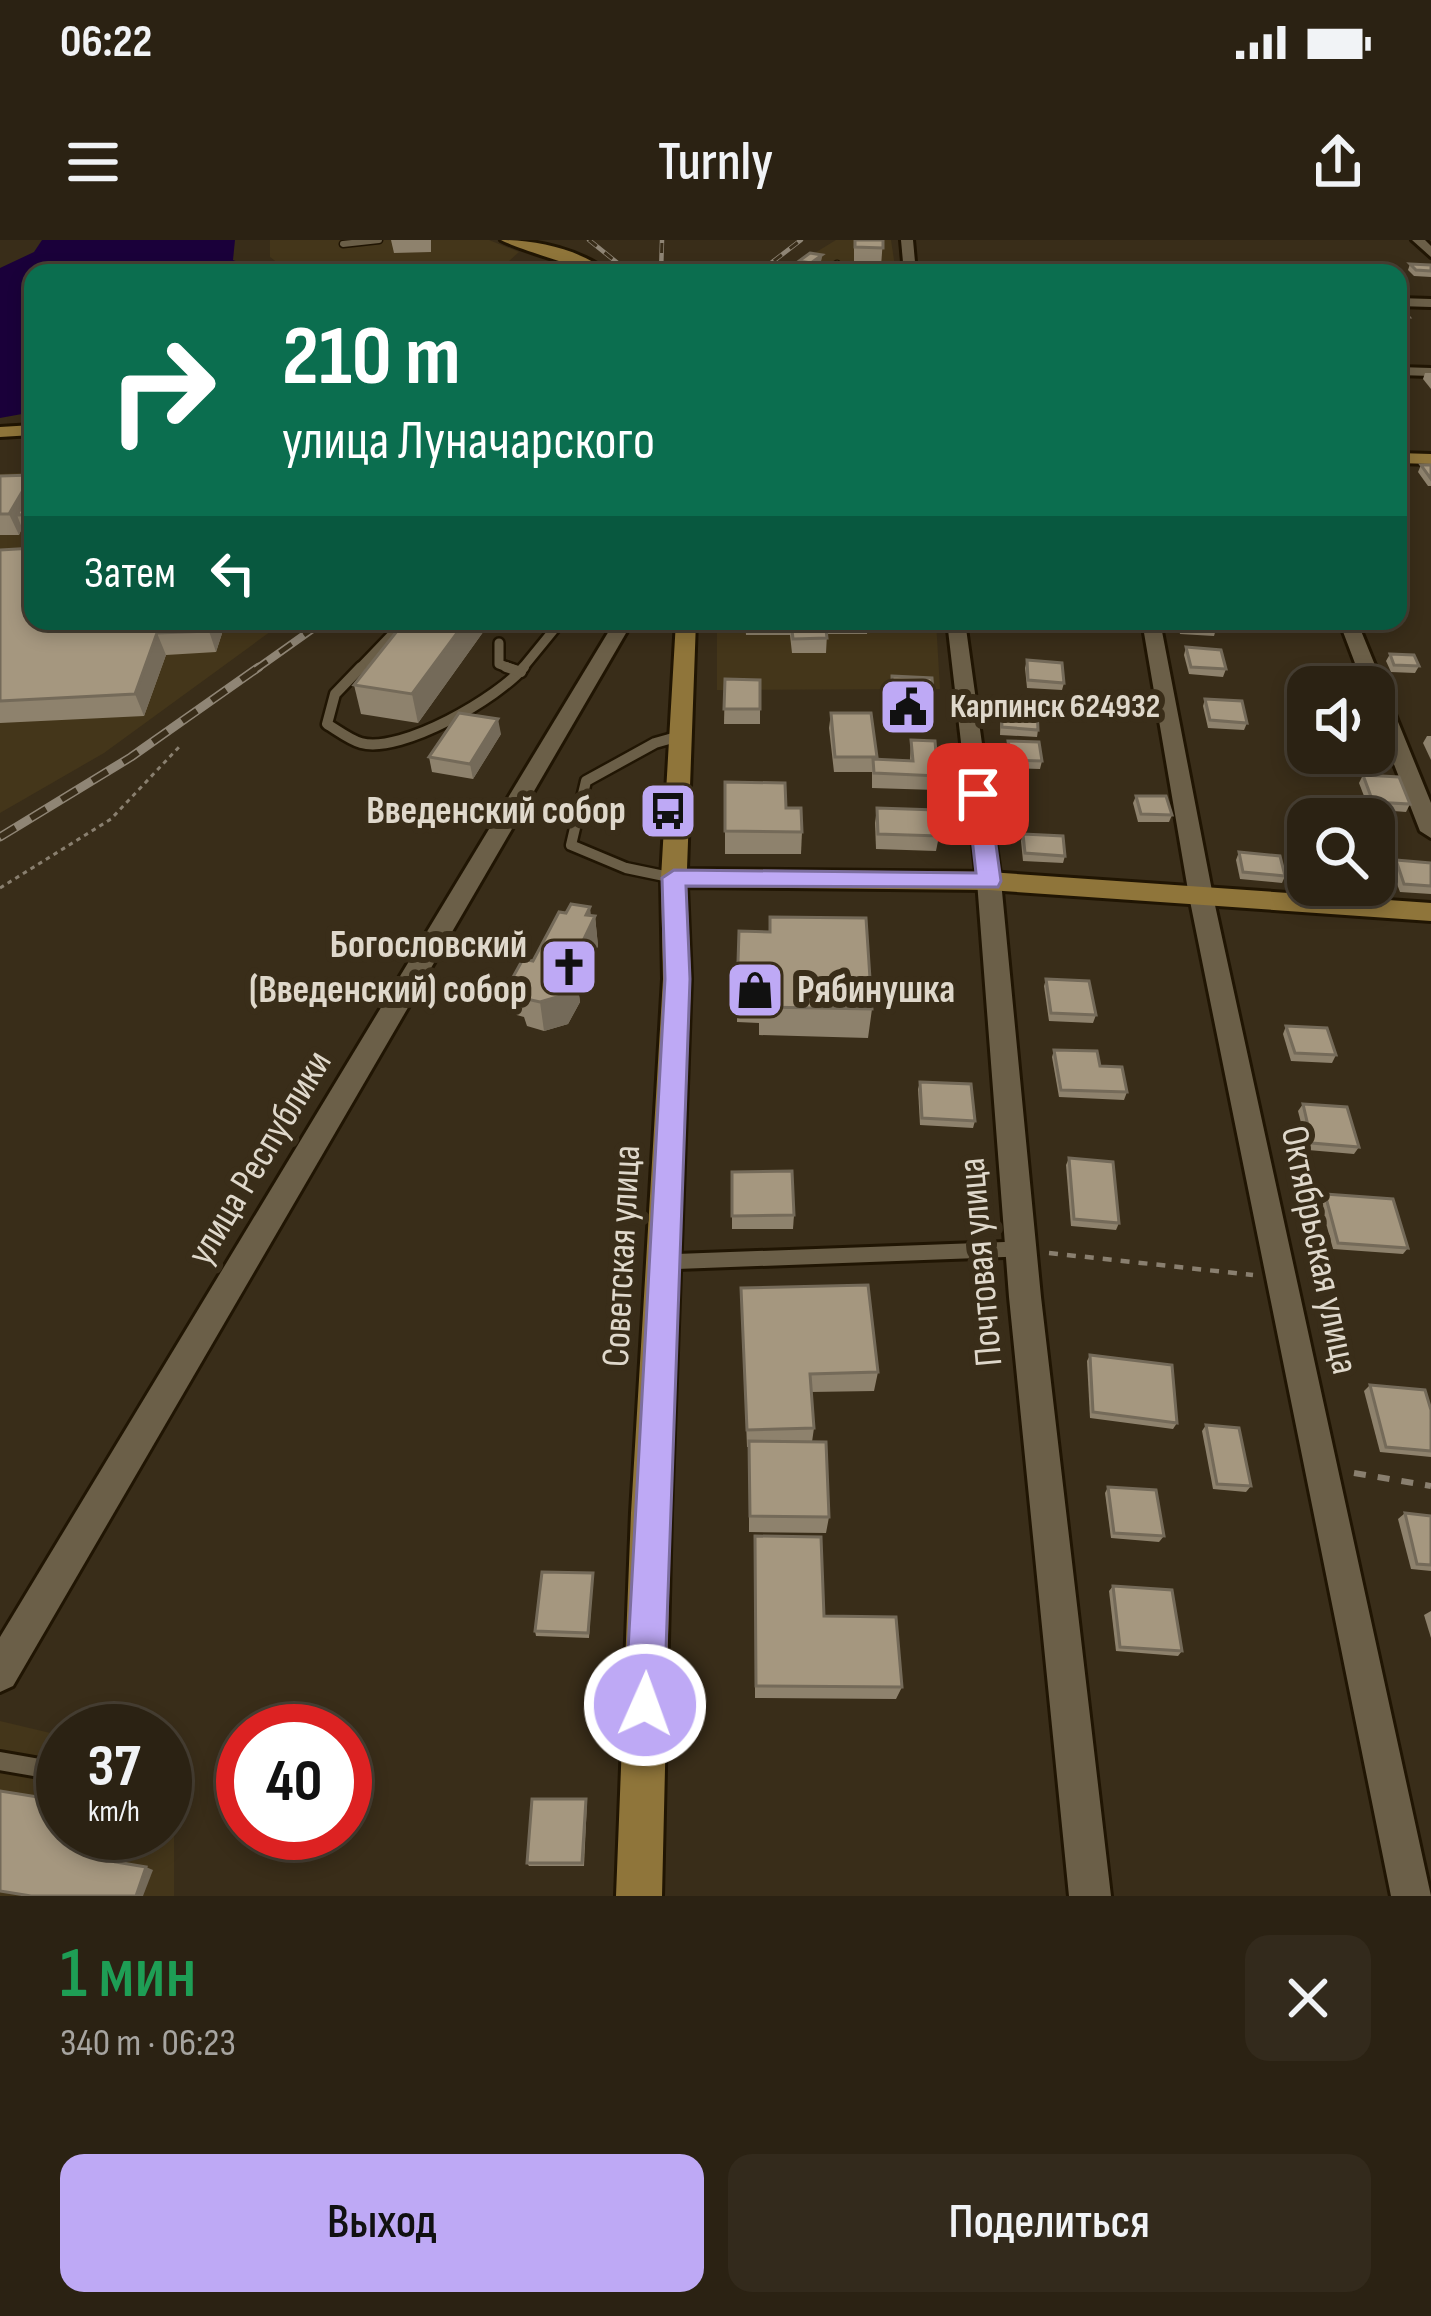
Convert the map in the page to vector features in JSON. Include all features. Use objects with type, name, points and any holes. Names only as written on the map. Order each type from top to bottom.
[{"type":"street","points":[[508,240],[587,264]]},
{"type":"street","points":[[1418,240],[1431,253]]},
{"type":"street","name":"улица Республики","points":[[0,1673],[619,630]]},
{"type":"street","name":"Советская улица","points":[[639,1896],[677,979],[674,878],[686,630]]},
{"type":"street","name":"Почтовая улица","points":[[957,630],[989,881],[1022,1250],[1090,1896]]},
{"type":"street","name":"Октябрьская улица","points":[[1153,630],[1201,896],[1412,1896]]},
{"type":"street","points":[[1352,630],[1431,831]]},
{"type":"street","points":[[674,878],[989,881],[1431,912]]},
{"type":"lane","points":[[344,244],[379,240]]},
{"type":"lane","points":[[397,630],[335,694],[327,724],[363,744],[408,740],[508,685],[554,630]]},
{"type":"lane","points":[[499,643],[499,664],[521,672]]},
{"type":"lane","points":[[674,878],[626,868],[571,845],[586,781],[655,743],[680,736]]},
{"type":"lane","points":[[663,1262],[1022,1250]]},
{"type":"lane","points":[[0,1761],[36,1767]]},
{"type":"path","points":[[0,889],[112,819],[179,747]]},
{"type":"path","points":[[1022,1250],[1282,1279]]},
{"type":"path","points":[[1323,1467],[1431,1486]]},
{"type":"shaded area","points":[[42,240],[235,240],[233,260],[243,264],[24,264],[24,414],[0,418],[0,268],[34,252]]},
{"type":"shaded area","points":[[270,240],[489,240],[519,252],[506,264],[279,264],[270,257]]},
{"type":"shaded area","points":[[836,240],[891,240],[895,264],[797,264]]},
{"type":"shaded area","points":[[24,473],[24,630],[273,630],[104,753],[0,813],[0,474]]},
{"type":"shaded area","points":[[717,630],[937,630],[940,689],[717,690]]},
{"type":"shaded area","points":[[0,1721],[36,1730],[36,1860],[174,1860],[174,1896],[0,1896]]},
{"type":"building","points":[[855,240],[883,240],[883,248],[855,247]]},
{"type":"building","points":[[810,253],[822,255],[811,263],[799,261]]},
{"type":"building","points":[[1410,264],[1431,265],[1431,271],[1416,270]]},
{"type":"building","points":[[24,475],[24,489],[9,514],[0,514],[0,476]]},
{"type":"building","points":[[24,549],[24,630],[209,631],[157,633],[135,694],[0,701],[0,550]]},
{"type":"building","points":[[398,630],[459,630],[412,694],[354,685]]},
{"type":"building","points":[[792,630],[826,630],[827,638],[793,639]]},
{"type":"building","points":[[1186,647],[1221,650],[1226,669],[1191,667]]},
{"type":"building","points":[[1390,654],[1414,655],[1419,666],[1394,665]]},
{"type":"building","points":[[1027,660],[1062,663],[1064,683],[1028,680]]},
{"type":"building","points":[[892,676],[932,678],[934,710],[892,708]]},
{"type":"building","points":[[725,679],[760,680],[760,709],[724,709]]},
{"type":"building","points":[[1205,699],[1242,701],[1247,723],[1210,720]]},
{"type":"building","points":[[1001,705],[1037,708],[1038,730],[1002,727]]},
{"type":"building","points":[[459,713],[498,719],[470,764],[429,757]]},
{"type":"building","points":[[831,713],[871,713],[877,757],[835,757]]},
{"type":"building","points":[[911,740],[935,741],[938,776],[874,773],[873,759],[913,761]]},
{"type":"building","points":[[1008,741],[1039,742],[1042,761],[1011,760]]},
{"type":"building","points":[[1363,775],[1399,777],[1410,804],[1395,803],[1395,798],[1372,798]]},
{"type":"building","points":[[725,782],[785,783],[786,808],[801,808],[802,832],[725,831]]},
{"type":"building","points":[[1136,796],[1166,796],[1172,815],[1141,814]]},
{"type":"building","points":[[877,808],[936,810],[939,836],[878,834]]},
{"type":"building","points":[[1023,834],[1063,836],[1065,856],[1025,853]]},
{"type":"building","points":[[1239,852],[1280,856],[1285,876],[1243,872]]},
{"type":"building","points":[[1396,860],[1431,863],[1431,886],[1404,884]]},
{"type":"building","points":[[571,904],[590,907],[586,915],[595,916],[569,970],[576,973],[564,995],[540,1002],[522,998],[519,989],[508,986],[523,959],[533,961],[559,912],[566,913]]},
{"type":"building","points":[[770,917],[866,918],[872,1009],[760,1007],[760,994],[737,993],[739,931],[770,932]]},
{"type":"building","points":[[1046,979],[1089,981],[1096,1015],[1051,1013]]},
{"type":"building","points":[[1286,1026],[1327,1028],[1336,1055],[1295,1053]]},
{"type":"building","points":[[1054,1050],[1097,1051],[1100,1066],[1122,1067],[1127,1092],[1061,1090]]},
{"type":"building","points":[[920,1082],[971,1084],[975,1121],[922,1118]]},
{"type":"building","points":[[1303,1104],[1347,1107],[1359,1147],[1312,1143]]},
{"type":"building","points":[[1069,1158],[1113,1162],[1119,1223],[1074,1219]]},
{"type":"building","points":[[792,1171],[794,1215],[732,1216],[732,1172]]},
{"type":"building","points":[[1325,1194],[1393,1199],[1408,1248],[1338,1243]]},
{"type":"building","points":[[868,1285],[878,1372],[810,1374],[814,1428],[747,1430],[741,1288]]},
{"type":"building","points":[[1090,1355],[1172,1365],[1177,1423],[1093,1412]]},
{"type":"building","points":[[1370,1385],[1425,1390],[1431,1410],[1431,1451],[1386,1447]]},
{"type":"building","points":[[1206,1425],[1239,1428],[1251,1486],[1217,1484]]},
{"type":"building","points":[[749,1441],[826,1442],[829,1517],[750,1516]]},
{"type":"building","points":[[1108,1487],[1156,1490],[1164,1536],[1114,1533]]},
{"type":"building","points":[[1405,1513],[1431,1516],[1431,1565],[1417,1564]]},
{"type":"building","points":[[755,1536],[821,1537],[824,1616],[896,1617],[902,1687],[756,1686]]},
{"type":"building","points":[[542,1572],[593,1573],[588,1633],[535,1631]]},
{"type":"building","points":[[1113,1586],[1172,1590],[1182,1651],[1120,1647]]},
{"type":"building","points":[[0,1791],[36,1797],[36,1860],[117,1860],[146,1867],[136,1896],[31,1896],[0,1891]]},
{"type":"building","points":[[532,1799],[586,1799],[582,1863],[527,1863]]},
{"type":"railway","points":[[589,240],[619,264]]},
{"type":"railway","points":[[661,264],[662,240]]},
{"type":"railway","points":[[770,264],[801,240]]},
{"type":"railway","points":[[255,670],[311,630]]},
{"type":"railway","points":[[0,837],[131,757],[259,667]]},
{"type":"place","name":"Карпинск 624932","points":[[908,707]]},
{"type":"place","name":"Введенский собор","points":[[668,811]]},
{"type":"place","name":"Богословский (Введенский) собор","points":[[569,967]]},
{"type":"place","name":"Рябинушка","points":[[755,990]]},
{"type":"route","points":[[645,1705],[677,979],[674,878],[989,881],[978,794]]}]
